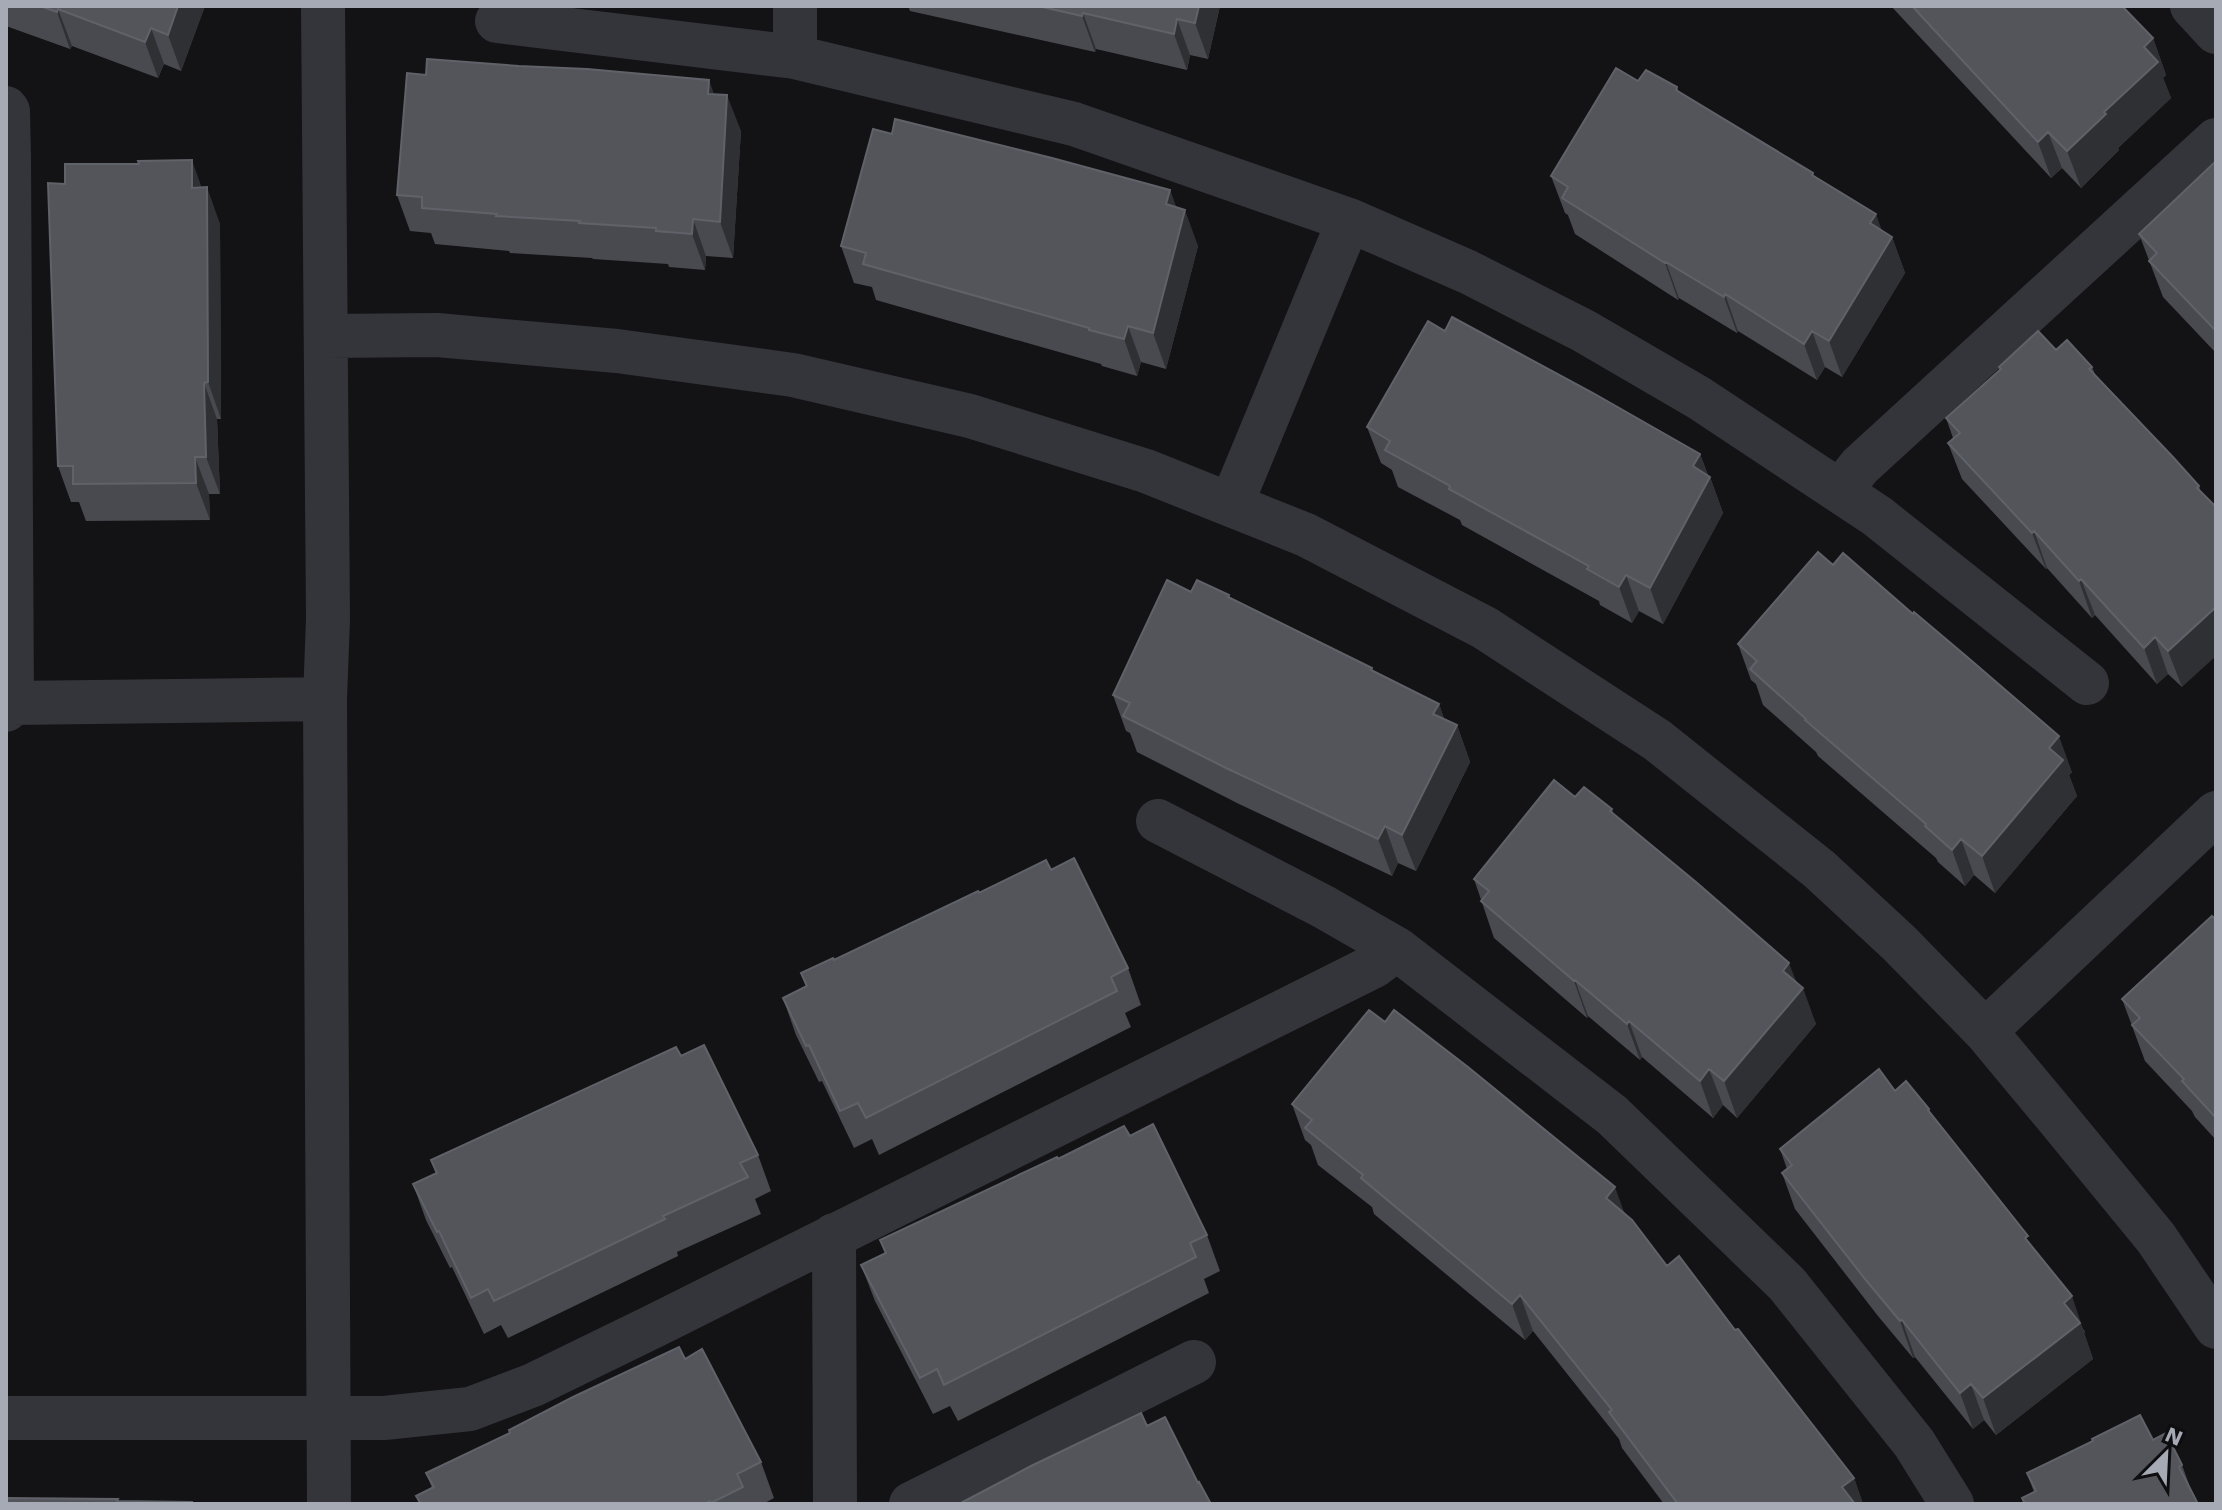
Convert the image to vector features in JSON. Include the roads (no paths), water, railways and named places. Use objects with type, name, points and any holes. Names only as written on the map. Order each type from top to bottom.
[{"type":"street","points":[[323,6],[327,336],[328,645],[325,699],[329,1504]]},
{"type":"street","points":[[795,6],[795,57]]},
{"type":"street","points":[[2192,6],[2216,32]]},
{"type":"street","points":[[497,21],[795,57],[1074,124],[1349,220],[1468,272],[1584,331],[1699,398],[1877,516],[2087,683]]},
{"type":"street","points":[[6,108],[9,176],[9,706],[325,699]]},
{"type":"street","points":[[1840,491],[1860,466],[2216,140]]},
{"type":"street","points":[[1231,505],[1349,220]]},
{"type":"street","points":[[327,336],[452,337],[617,351],[793,375],[970,416],[1146,471],[1306,535],[1485,628],[1657,740],[1819,869],[1899,943],[1985,1031],[2156,1238],[2216,1327]]},
{"type":"street","points":[[1985,1031],[2216,813]]},
{"type":"street","points":[[1158,821],[1324,907],[1397,949],[1612,1115],[1787,1284],[1914,1443],[1952,1504]]},
{"type":"street","points":[[6,1418],[384,1418],[470,1409],[533,1385],[1374,966],[1397,949]]},
{"type":"street","points":[[834,1235],[835,1504]]},
{"type":"street","points":[[911,1504],[1194,1362]]}]
